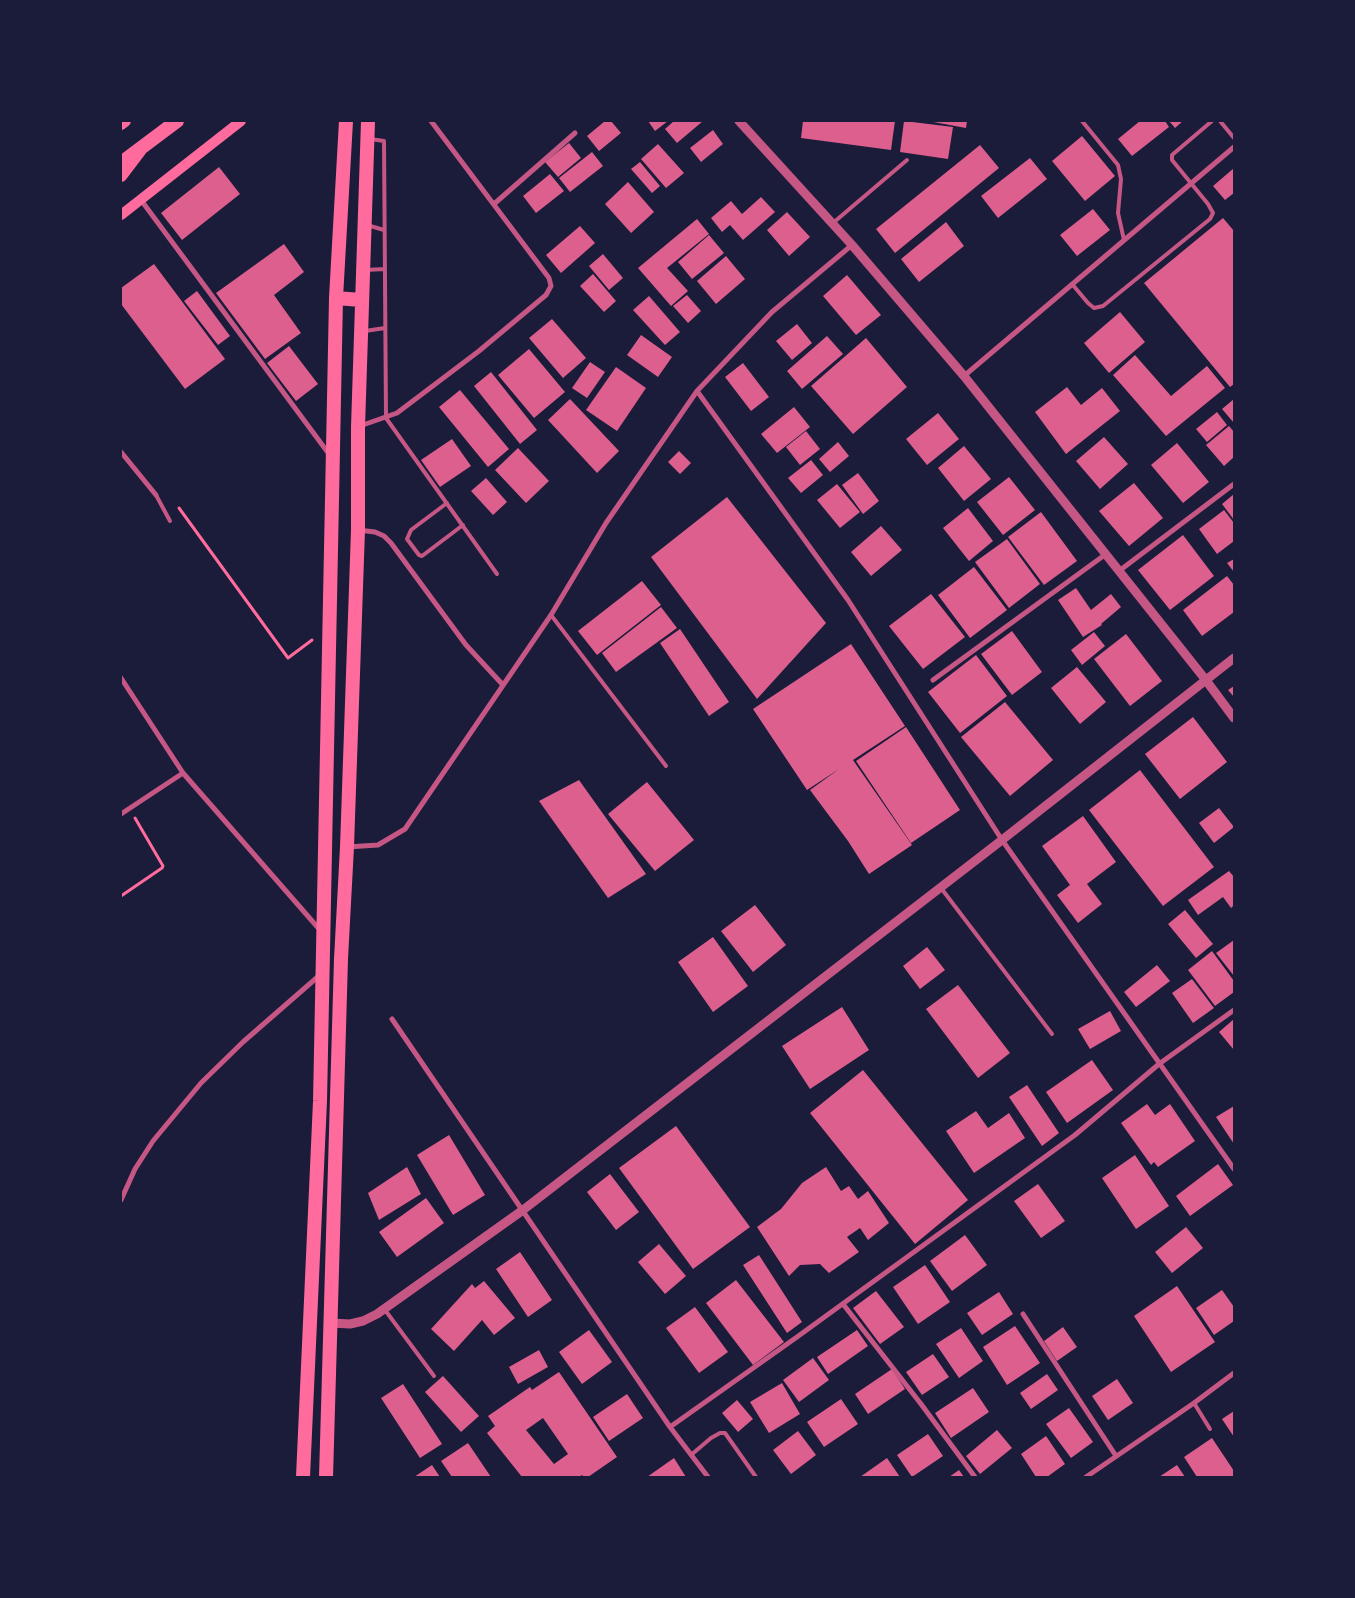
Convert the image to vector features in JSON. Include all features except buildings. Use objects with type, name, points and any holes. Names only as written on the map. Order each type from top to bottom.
[{"type":"highway","points":[[121,163],[177,121]]},
{"type":"highway","points":[[341,121],[344,150]]},
{"type":"highway","points":[[303,1477],[320,1102],[336,298],[346,121]]},
{"type":"highway","points":[[326,1477],[341,968],[358,530],[360,331],[368,121]]},
{"type":"highway","points":[[336,298],[361,300]]},
{"type":"highway","points":[[310,1322],[331,1323]]},
{"type":"highway","points":[[304,1447],[327,1447]]},
{"type":"main road","points":[[121,124],[125,121]]},
{"type":"main road","points":[[121,215],[241,121]]},
{"type":"main road","points":[[121,176],[143,147]]},
{"type":"street","points":[[358,427],[397,413],[479,351],[546,294],[551,286],[549,278],[431,121]]},
{"type":"street","points":[[739,121],[852,245],[964,376],[1234,718]]},
{"type":"street","points":[[494,204],[575,133]]},
{"type":"street","points":[[964,376],[1234,147]]},
{"type":"street","points":[[141,200],[333,458]]},
{"type":"street","points":[[347,847],[378,845],[405,829],[551,615],[606,523],[697,392],[772,312],[852,245]]},
{"type":"street","points":[[697,392],[848,600],[1002,840],[1234,1169]]},
{"type":"street","points":[[121,452],[156,495]]},
{"type":"street","points":[[1119,570],[1234,484]]},
{"type":"street","points":[[358,530],[375,532],[384,536],[391,543],[466,645],[503,685]]},
{"type":"street","points":[[933,680],[1106,554]]},
{"type":"street","points":[[331,1323],[350,1324],[363,1321],[381,1312],[523,1210],[1234,658]]},
{"type":"street","points":[[121,678],[183,772],[323,934]]},
{"type":"street","points":[[121,814],[183,772]]},
{"type":"street","points":[[121,1200],[135,1169],[153,1141],[201,1083],[243,1042],[323,972]]},
{"type":"street","points":[[670,1427],[1075,1135],[1159,1064],[1234,1010]]},
{"type":"street","points":[[392,1019],[670,1427],[708,1477]]},
{"type":"street","points":[[843,1304],[921,1404],[974,1477]]},
{"type":"street","points":[[1023,1314],[1116,1456]]},
{"type":"street","points":[[1086,1477],[1194,1403],[1234,1373]]},
{"type":"lane","points":[[1082,121],[1118,165],[1121,179],[1118,212],[1124,240]]},
{"type":"lane","points":[[1072,284],[1094,308],[1103,306],[1210,219],[1213,213],[1208,204],[1174,164],[1172,155],[1212,121]]},
{"type":"lane","points":[[1220,121],[1234,138]]},
{"type":"lane","points":[[368,139],[384,141],[386,418],[497,574]]},
{"type":"lane","points":[[832,224],[907,160]]},
{"type":"lane","points":[[365,225],[384,230]]},
{"type":"lane","points":[[363,270],[384,269]]},
{"type":"lane","points":[[360,331],[385,328]]},
{"type":"lane","points":[[156,495],[170,521]]},
{"type":"lane","points":[[447,502],[411,530],[407,539],[419,555],[422,556],[463,525]]},
{"type":"lane","points":[[551,615],[666,766]]},
{"type":"lane","points":[[940,887],[1052,1034]]},
{"type":"lane","points":[[381,1312],[434,1376]]},
{"type":"lane","points":[[1194,1403],[1210,1429]]},
{"type":"lane","points":[[691,1454],[711,1438],[724,1433],[756,1477]]},
{"type":"path","points":[[156,495],[164,492],[169,495],[288,658],[330,628]]},
{"type":"path","points":[[121,896],[164,866],[129,808]]}]
